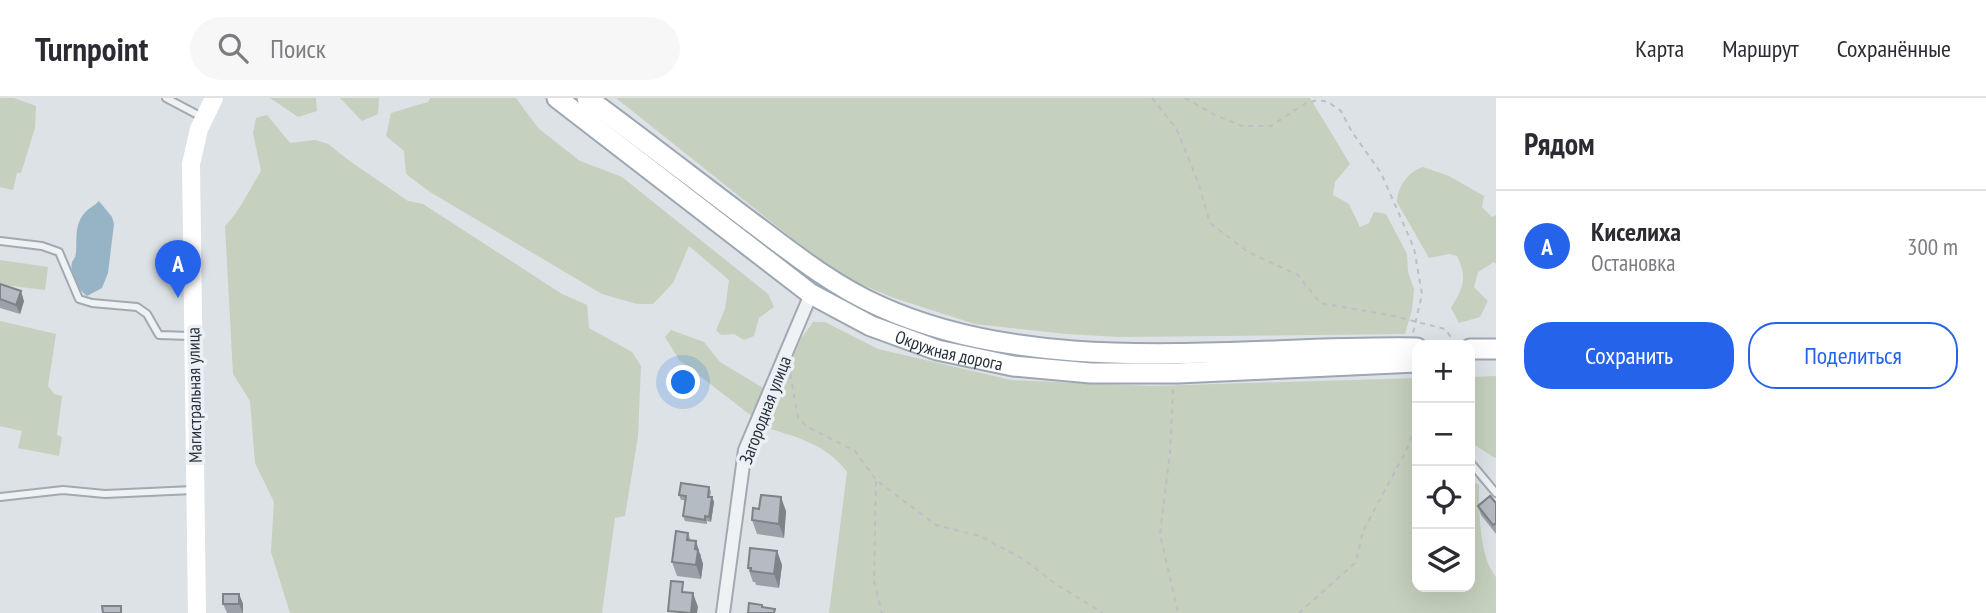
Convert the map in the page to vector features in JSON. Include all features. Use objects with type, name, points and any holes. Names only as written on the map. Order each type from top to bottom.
[{"type":"main road","name":"Магистральная улица","points":[[197,613],[191,164],[195,140],[214,98]]},
{"type":"main road","name":"Окружная дорога","points":[[557,98],[811,294],[870,327],[937,350],[1013,366],[1091,373],[1173,373],[1412,352]]},
{"type":"main road","name":"Окружная дорога","points":[[587,98],[824,277],[880,307],[941,329],[1016,345],[1086,352],[1412,352]]},
{"type":"main road","points":[[1475,352],[1496,349]]},
{"type":"main road","points":[[1475,355],[1496,361]]},
{"type":"street","name":"Загородная улица","points":[[723,613],[745,450],[811,294]]},
{"type":"lane","points":[[166,98],[203,118]]},
{"type":"lane","points":[[0,241],[42,246],[59,252],[75,292],[84,302],[137,307],[146,314],[159,335],[193,336]]},
{"type":"lane","points":[[1473,466],[1496,493]]},
{"type":"lane","points":[[0,497],[63,490],[105,494],[195,490]]},
{"type":"path","points":[[1152,98],[1177,128],[1198,182],[1210,223],[1248,252],[1298,275],[1320,303],[1416,321],[1445,329],[1456,340]]},
{"type":"path","points":[[1185,98],[1242,126],[1270,126],[1306,103],[1318,100],[1328,102],[1341,111],[1352,132],[1381,173],[1414,248],[1422,294],[1415,340]]},
{"type":"path","points":[[787,352],[798,417],[806,426],[855,451],[876,480],[936,525],[980,537],[1023,559],[1056,584],[1103,613]]},
{"type":"path","points":[[1173,373],[1170,452],[1160,534],[1178,613]]},
{"type":"path","points":[[1299,613],[1356,562],[1363,531],[1412,435]]},
{"type":"path","points":[[876,480],[874,581],[882,613]]},
{"type":"green space","points":[[0,98],[14,98],[36,106],[35,128],[13,190],[0,187]]},
{"type":"green space","points":[[270,98],[316,98],[317,111],[298,117]]},
{"type":"green space","points":[[340,98],[379,98],[378,114],[362,121]]},
{"type":"green space","points":[[430,98],[516,98],[538,128],[580,161],[622,177],[768,294],[774,307],[759,318],[754,336],[744,340],[734,334],[721,335],[716,330],[725,309],[729,280],[689,246],[673,283],[653,304],[637,304],[602,294],[430,192],[406,174],[404,151],[386,136],[391,113],[428,102]]},
{"type":"green space","points":[[616,98],[1310,98],[1350,164],[1335,182],[1333,195],[1349,204],[1360,227],[1369,223],[1374,212],[1386,214],[1407,254],[1408,272],[1414,289],[1412,310],[1405,334],[1120,337],[975,324],[894,298],[844,277]]},
{"type":"green space","points":[[267,115],[290,143],[315,140],[328,144],[408,201],[423,204],[562,294],[587,305],[589,328],[632,352],[641,366],[638,436],[625,516],[615,518],[602,613],[290,613],[271,552],[274,502],[255,463],[250,401],[233,374],[225,226],[240,207],[261,171],[253,133],[256,118]]},
{"type":"green space","points":[[1423,167],[1449,176],[1484,196],[1482,207],[1492,217],[1496,215],[1496,264],[1494,262],[1478,272],[1474,287],[1488,301],[1480,317],[1459,323],[1451,308],[1463,283],[1457,256],[1449,254],[1429,258],[1397,202],[1399,190],[1405,180]]},
{"type":"green space","points":[[0,260],[48,267],[45,290],[3,285],[0,292]]},
{"type":"green space","points":[[0,321],[56,334],[48,386],[54,394],[62,396],[57,435],[62,437],[59,456],[18,448],[22,431],[0,426]]},
{"type":"green space","points":[[813,322],[825,322],[878,349],[1011,380],[1151,386],[1412,378],[1412,592],[1475,592],[1475,483],[1479,485],[1483,546],[1496,577],[1496,613],[829,613],[847,472],[830,454],[820,448],[763,427],[801,339]]},
{"type":"green space","points":[[671,330],[704,342],[720,362],[765,389],[753,417],[679,360],[665,337]]},
{"type":"green space","points":[[1496,376],[1495,458],[1475,445],[1475,377]]},
{"type":"water","points":[[99,201],[112,217],[114,224],[108,273],[102,288],[87,296],[75,281],[72,262],[76,255],[80,220],[86,211]]},
{"type":"building","points":[[0,284],[21,291],[16,305],[0,299]]},
{"type":"building","points":[[681,483],[709,487],[708,497],[712,497],[709,517],[705,516],[705,520],[683,516],[686,496],[679,495]]},
{"type":"building","points":[[761,495],[781,497],[779,524],[752,520],[753,508],[759,509]]},
{"type":"building","points":[[1490,496],[1496,503],[1496,523],[1493,525],[1478,506]]},
{"type":"building","points":[[676,531],[688,533],[687,540],[696,541],[696,565],[672,562]]},
{"type":"building","points":[[750,548],[777,551],[774,574],[751,571],[751,568],[748,568]]},
{"type":"building","points":[[671,581],[683,582],[682,592],[693,593],[691,613],[668,611]]},
{"type":"building","points":[[223,594],[239,594],[239,604],[223,604]]},
{"type":"building","points":[[749,603],[775,609],[774,613],[748,613]]},
{"type":"building","points":[[102,606],[121,606],[121,613],[103,613]]},
{"type":"place","name":"Киселиха","points":[[178,298]]}]
